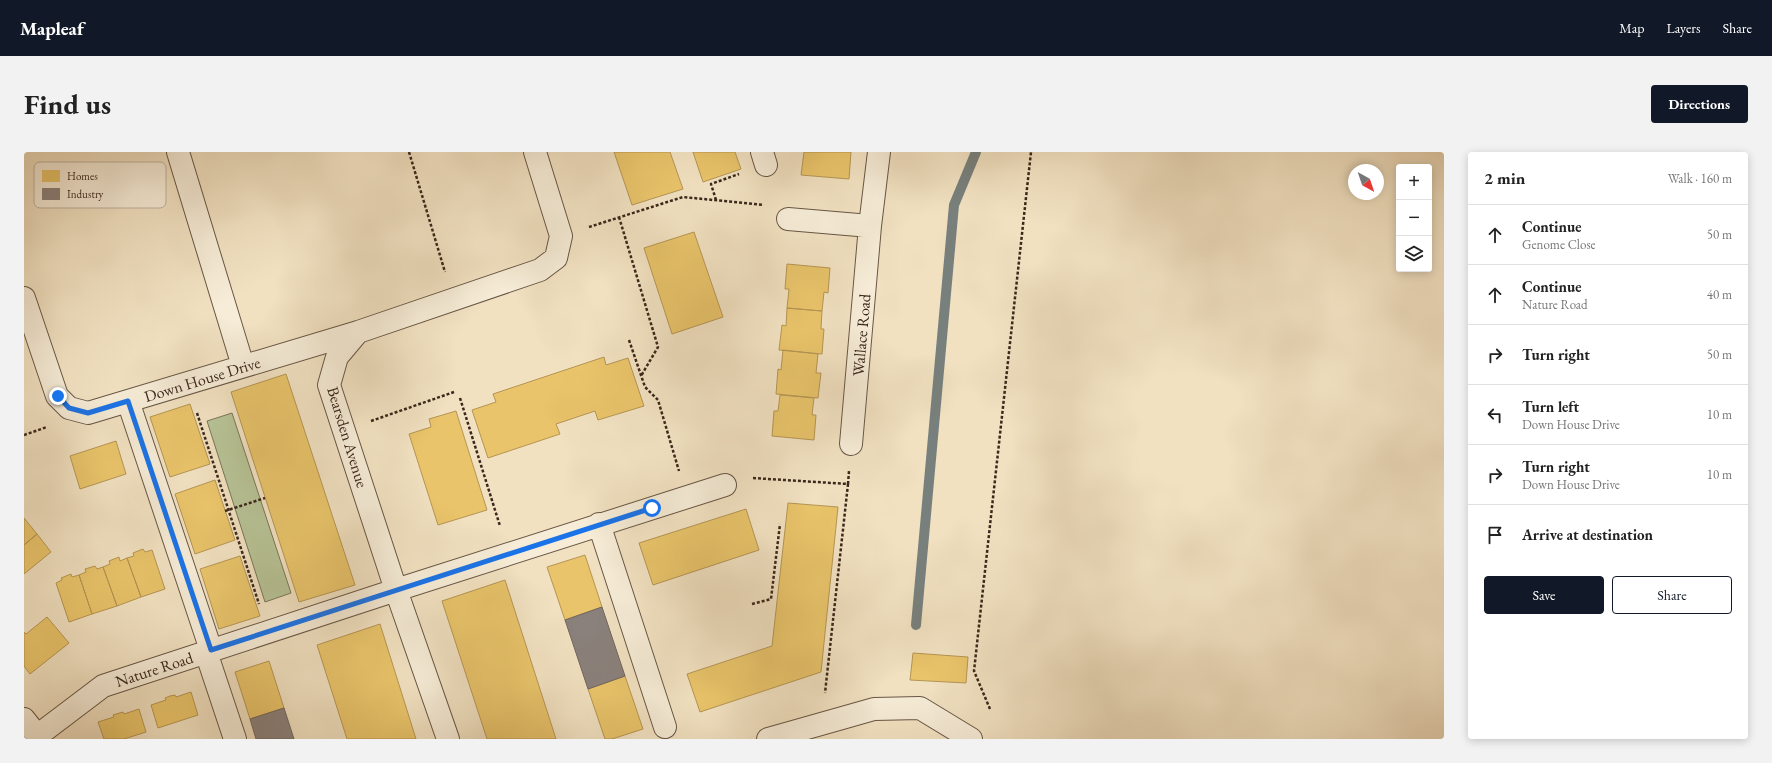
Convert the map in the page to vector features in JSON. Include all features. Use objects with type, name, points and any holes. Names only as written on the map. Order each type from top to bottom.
[{"type":"street","points":[[178,152],[243,366]]},
{"type":"street","points":[[358,332],[540,270],[556,258],[561,236],[535,152]]},
{"type":"street","name":"Wallace Road","points":[[851,444],[870,226],[879,152]]},
{"type":"street","points":[[788,219],[870,226]]},
{"type":"street","name":"Down House Drive","points":[[24,298],[58,396],[69,408],[88,413],[358,332]]},
{"type":"street","name":"Bearsden Avenue","points":[[358,332],[337,357],[329,385],[396,590],[448,739]]},
{"type":"street","points":[[128,401],[209,651],[235,739]]},
{"type":"street","name":"Nature Road","points":[[39,737],[104,686],[509,553],[725,485]]},
{"type":"street","points":[[599,524],[665,727]]},
{"type":"street","points":[[768,739],[874,709],[920,708],[971,739]]},
{"type":"street","points":[[24,719],[39,737]]},
{"type":"path","points":[[409,152],[453,299]]},
{"type":"path","points":[[990,709],[974,671],[1031,152]]},
{"type":"path","points":[[716,200],[710,184],[764,159]]},
{"type":"path","points":[[561,236],[683,197],[770,205],[788,219]]},
{"type":"path","points":[[619,217],[658,347],[641,376]]},
{"type":"path","points":[[629,340],[645,387],[658,400],[687,496]]},
{"type":"path","points":[[344,430],[454,392]]},
{"type":"path","points":[[460,398],[509,553]]},
{"type":"path","points":[[197,413],[202,435],[251,585],[259,604]]},
{"type":"path","points":[[725,485],[749,478],[848,484],[822,723]]},
{"type":"path","points":[[227,510],[265,498]]},
{"type":"path","points":[[752,604],[771,599],[780,524]]},
{"type":"green space","points":[[232,413],[291,593],[265,602],[207,421]]},
{"type":"building: Homes","points":[[614,152],[670,152],[683,189],[632,205]]},
{"type":"building: Homes","points":[[693,152],[735,152],[741,169],[703,182]]},
{"type":"building: Homes","points":[[804,152],[851,152],[849,179],[801,175]]},
{"type":"building: Homes","points":[[694,232],[723,317],[672,334],[644,248]]},
{"type":"building: Homes","points":[[787,264],[830,268],[828,293],[824,292],[822,311],[787,308],[789,289],[785,289]]},
{"type":"building: Homes","points":[[787,308],[822,311],[821,329],[824,329],[822,354],[779,350],[782,325],[786,326]]},
{"type":"building: Homes","points":[[783,350],[818,354],[816,373],[821,373],[818,398],[776,394],[778,369],[781,370]]},
{"type":"building: Homes","points":[[604,357],[606,365],[628,358],[644,406],[598,420],[595,411],[556,424],[560,434],[488,458],[472,410],[496,402],[493,394]]},
{"type":"building: Homes","points":[[286,374],[355,585],[299,602],[231,392]]},
{"type":"building: Homes","points":[[780,395],[814,398],[812,415],[816,415],[814,440],[772,436],[774,411],[778,411]]},
{"type":"building: Homes","points":[[190,404],[210,464],[170,477],[150,417]]},
{"type":"building: Homes","points":[[456,411],[487,510],[438,525],[409,434],[431,427],[429,419]]},
{"type":"building: Homes","points":[[116,441],[126,474],[80,489],[70,456]]},
{"type":"building: Homes","points":[[215,480],[235,540],[195,554],[175,494]]},
{"type":"building: Homes","points":[[788,503],[838,507],[821,672],[700,712],[687,674],[772,646]]},
{"type":"building: Homes","points":[[746,509],[759,550],[653,585],[639,543]]},
{"type":"building: Homes","points":[[24,518],[37,534],[24,545]]},
{"type":"building: Homes","points":[[37,534],[51,552],[24,574],[24,545]]},
{"type":"building: Homes","points":[[143,549],[145,552],[152,550],[165,589],[141,597],[127,558],[134,556],[133,553]]},
{"type":"building: Homes","points":[[585,555],[602,607],[565,620],[547,567]]},
{"type":"building: Homes","points":[[240,556],[260,616],[219,629],[200,569]]},
{"type":"building: Homes","points":[[119,557],[120,561],[127,558],[141,597],[117,606],[103,567],[110,564],[109,561]]},
{"type":"building: Homes","points":[[95,566],[97,569],[103,567],[117,606],[92,614],[79,575],[86,572],[85,569]]},
{"type":"building: Homes","points":[[71,574],[72,577],[79,575],[92,614],[69,622],[56,583],[62,580],[61,578]]},
{"type":"building: Homes","points":[[505,580],[556,739],[487,739],[442,601]]},
{"type":"building: Homes","points":[[47,617],[69,643],[30,674],[24,666],[24,632],[26,634]]},
{"type":"building: Homes","points":[[380,624],[416,739],[347,739],[317,645]]},
{"type":"building: Homes","points":[[913,653],[968,657],[966,683],[910,680]]},
{"type":"building: Homes","points":[[269,661],[284,708],[250,719],[235,672]]},
{"type":"building: Homes","points":[[625,676],[643,729],[612,739],[605,739],[588,689]]},
{"type":"building: Homes","points":[[191,692],[198,715],[158,728],[151,705],[166,700],[165,698],[170,696],[175,695],[176,697]]},
{"type":"building: Homes","points":[[139,709],[146,732],[124,739],[104,739],[98,722],[114,717],[113,715],[123,712],[124,714]]},
{"type":"building: Industry","points":[[602,607],[625,676],[588,689],[565,620]]},
{"type":"building: Industry","points":[[284,708],[294,739],[256,739],[250,719]]},
{"type":"waterway","points":[[916,625],[954,205],[976,152]]},
{"type":"route","points":[[58,396],[69,408],[88,413],[128,401],[211,650],[652,508]]}]
